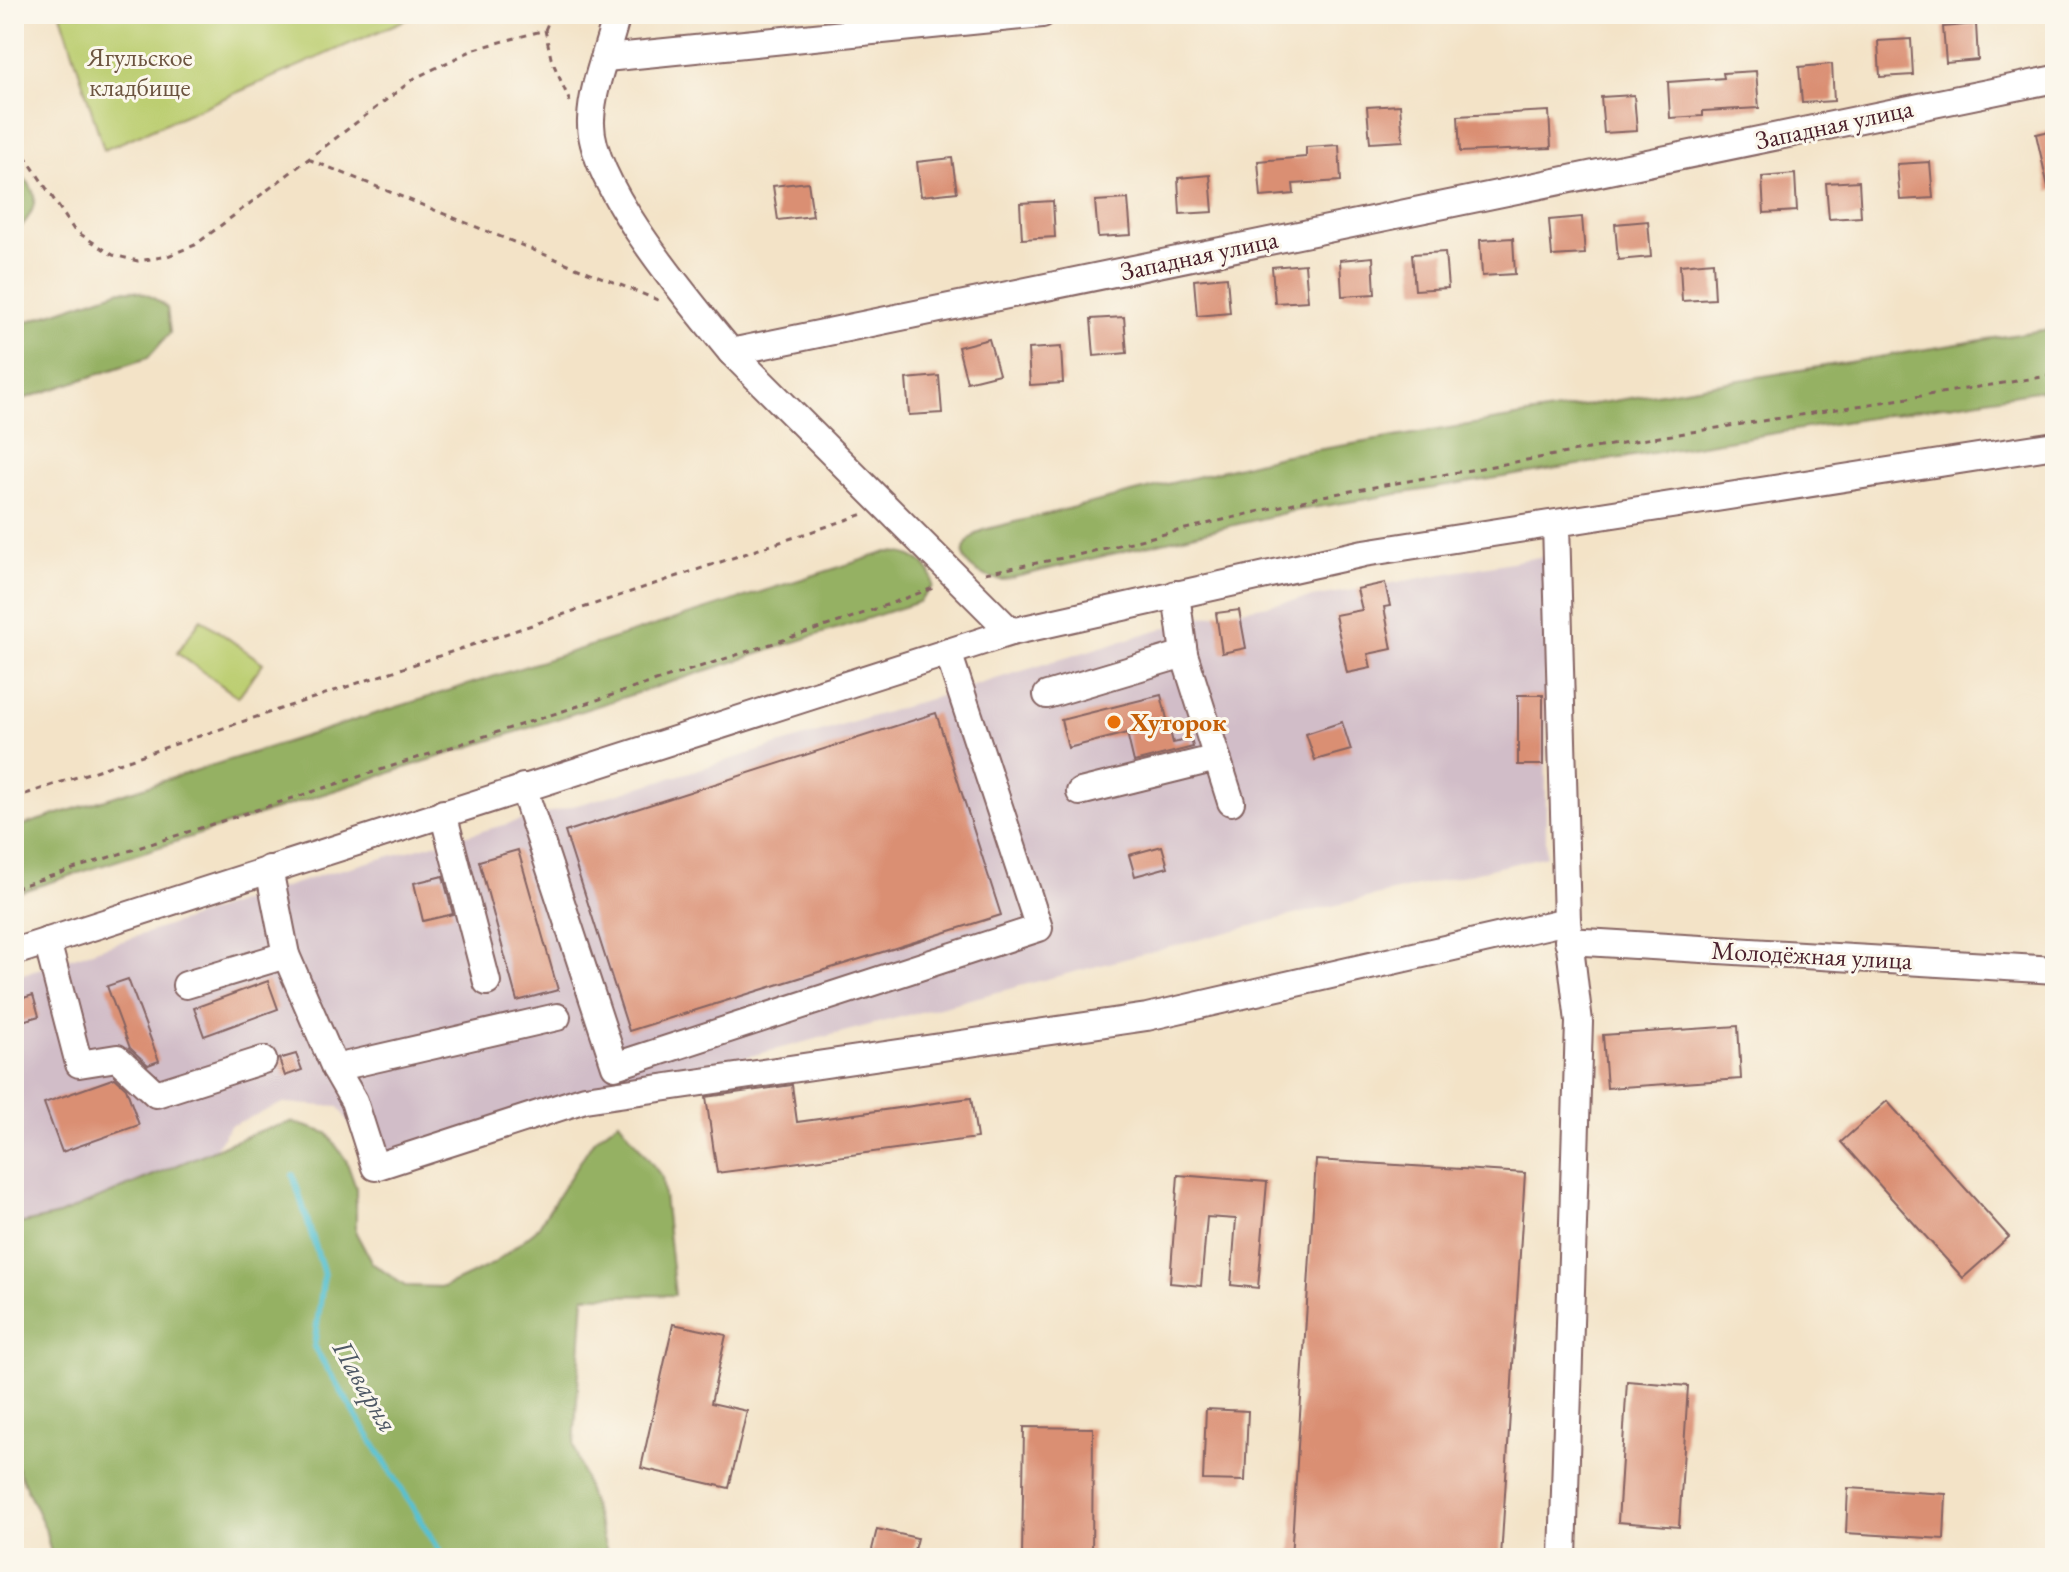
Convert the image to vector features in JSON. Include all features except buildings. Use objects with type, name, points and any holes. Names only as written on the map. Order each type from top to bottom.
[{"type":"street","points":[[617,14],[591,120],[598,157],[618,199],[666,272],[731,352],[1011,632]]},
{"type":"street","points":[[606,58],[1042,14]]},
{"type":"street","name":"Западная улица","points":[[731,352],[2055,79]]},
{"type":"street","points":[[14,952],[1011,632],[1364,553],[2055,445]]},
{"type":"street","points":[[1556,524],[1568,931],[1579,1022],[1563,1558]]},
{"type":"street","points":[[1176,594],[1184,654],[1231,802]]},
{"type":"street","points":[[523,787],[615,1066],[1039,928],[948,652]]},
{"type":"street","points":[[1047,695],[1184,654]]},
{"type":"street","points":[[1080,792],[1217,758]]},
{"type":"street","points":[[443,813],[487,982]]},
{"type":"street","points":[[269,869],[286,955],[335,1068],[557,1017]]},
{"type":"street","name":"Молодёжная улица","points":[[335,1068],[354,1101],[375,1167],[585,1099],[1147,1017],[1568,931],[2055,970]]},
{"type":"street","points":[[47,941],[79,1064],[117,1058],[156,1094],[263,1060]]},
{"type":"street","points":[[186,985],[286,955]]},
{"type":"path","points":[[552,14],[545,30],[551,58],[570,101],[591,120]]},
{"type":"path","points":[[14,134],[74,230],[113,255],[138,261],[168,256],[195,245],[415,78],[475,49],[545,30]]},
{"type":"path","points":[[308,159],[659,300]]},
{"type":"path","points":[[14,888],[842,621],[958,579],[1073,556],[1323,496],[1634,441],[2055,375]]},
{"type":"path","points":[[14,798],[886,507]]},
{"type":"shaded area","points":[[1545,556],[1546,856],[1294,915],[585,1099],[375,1167],[339,1107],[283,1103],[230,1126],[146,1253],[14,1280],[14,977],[321,875],[620,793],[1200,617]]},
{"type":"green space","name":"Ягульское кладбище","points":[[61,14],[419,14],[104,150]]},
{"type":"green space","points":[[14,169],[30,185],[34,201],[28,217],[14,234]]},
{"type":"green space","points":[[121,290],[146,294],[167,308],[170,333],[148,358],[14,402],[14,326]]},
{"type":"green space","points":[[2055,328],[2055,388],[1293,511],[1003,580],[991,578],[972,568],[964,554],[971,538],[983,530],[1280,456]]},
{"type":"green space","points":[[887,552],[911,556],[929,570],[933,586],[919,602],[14,894],[14,828]]},
{"type":"green space","points":[[201,619],[263,663],[238,697],[177,653]]},
{"type":"green space","points":[[619,1121],[662,1177],[675,1295],[584,1296],[574,1446],[609,1558],[52,1558],[45,1528],[14,1461],[14,1225],[59,1215],[256,1132],[292,1122],[327,1133],[346,1160],[356,1188],[356,1233],[372,1263],[405,1286],[444,1287],[493,1264],[536,1230],[594,1140]]},
{"type":"waterway","name":"Паварня","points":[[293,1175],[324,1274],[314,1347],[444,1558]]},
{"type":"place","name":"Хуторок","points":[[1114,722]]}]
